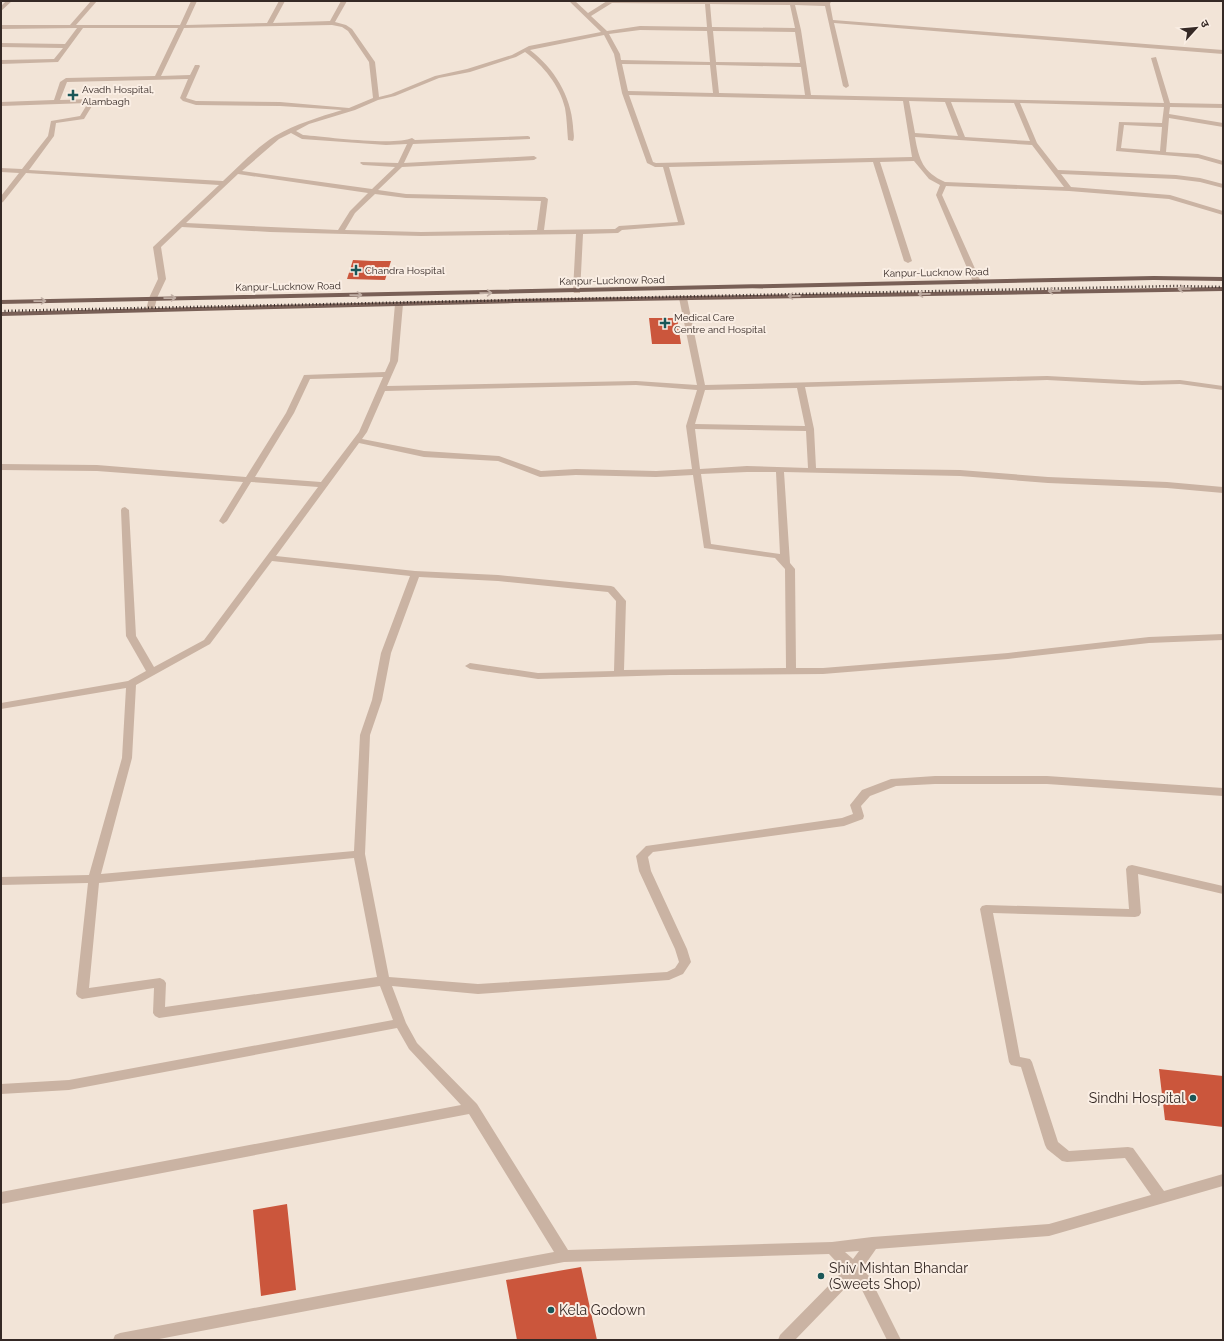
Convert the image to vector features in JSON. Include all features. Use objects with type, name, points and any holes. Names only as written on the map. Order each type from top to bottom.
[{"type":"main road","name":"Kanpur-Lucknow Road","points":[[1,302],[1154,278],[1223,279]]},
{"type":"main road","points":[[884,284],[887,294]]},
{"type":"main road","name":"Kanpur-Lucknow Road","points":[[1,314],[683,298],[1223,289]]},
{"type":"street","points":[[1,9],[8,1]]},
{"type":"street","points":[[71,27],[94,1]]},
{"type":"street","points":[[158,77],[194,1]]},
{"type":"street","points":[[269,25],[282,1]]},
{"type":"street","points":[[332,23],[344,1]]},
{"type":"street","points":[[572,1],[606,34],[617,54],[625,93],[650,163],[666,166],[916,159]]},
{"type":"street","points":[[588,16],[611,1],[792,4],[827,3],[846,86]]},
{"type":"street","points":[[707,2],[716,94]]},
{"type":"street","points":[[792,4],[798,30],[808,96]]},
{"type":"street","points":[[831,21],[1223,52]]},
{"type":"street","points":[[1,27],[269,25],[332,23],[344,26],[350,30],[372,62],[376,99]]},
{"type":"street","points":[[1,62],[56,61],[81,27]]},
{"type":"street","points":[[150,310],[153,298],[162,279],[157,247],[236,172],[277,138],[307,123],[353,109],[437,77],[482,66],[514,56],[531,47],[633,29],[710,28],[798,30]]},
{"type":"street","points":[[1,45],[66,46]]},
{"type":"street","points":[[526,50],[536,57],[559,88],[568,108],[571,140]]},
{"type":"street","points":[[1154,58],[1167,104],[1163,154]]},
{"type":"street","points":[[619,62],[803,65]]},
{"type":"street","points":[[197,66],[183,98],[185,100],[196,103],[280,104],[353,109]]},
{"type":"street","points":[[57,101],[63,82],[66,80],[192,77]]},
{"type":"street","points":[[625,93],[1223,106]]},
{"type":"street","points":[[906,100],[916,159],[931,178],[944,184],[1006,185],[1170,197],[1223,213]]},
{"type":"street","points":[[947,100],[962,138]]},
{"type":"street","points":[[1,104],[92,101],[82,118],[53,122],[51,136],[1,201]]},
{"type":"street","points":[[1016,101],[1034,143],[1069,189]]},
{"type":"street","points":[[1165,114],[1223,125]]},
{"type":"street","points":[[1165,126],[1121,123],[1118,150],[1198,156],[1223,163]]},
{"type":"street","points":[[292,131],[302,137],[386,143],[412,140],[528,138]]},
{"type":"street","points":[[912,135],[1034,143]]},
{"type":"street","points":[[340,232],[352,212],[400,165],[412,140]]},
{"type":"street","points":[[363,163],[400,165],[534,158]]},
{"type":"street","points":[[876,160],[908,261]]},
{"type":"street","points":[[180,225],[421,234],[618,231],[618,228],[682,224],[666,166]]},
{"type":"street","points":[[1,170],[224,183]]},
{"type":"street","points":[[236,172],[406,196],[545,199],[540,232]]},
{"type":"street","points":[[1057,172],[1128,176],[1161,175],[1204,179],[1223,186]]},
{"type":"street","points":[[944,184],[939,195],[977,282]]},
{"type":"street","points":[[577,291],[580,232]]},
{"type":"street","points":[[683,298],[702,388],[690,426],[695,472],[707,546],[778,556],[790,569],[791,671]]},
{"type":"street","points":[[1,706],[131,684],[207,642],[363,432],[394,361],[399,304]]},
{"type":"street","points":[[223,521],[290,413],[307,377],[388,374]]},
{"type":"street","points":[[382,389],[636,383],[702,388],[1047,378],[1142,383],[1180,382],[1223,388]]},
{"type":"street","points":[[801,386],[810,429],[812,471]]},
{"type":"street","points":[[690,426],[810,429]]},
{"type":"street","points":[[357,440],[424,454],[499,459],[540,474],[576,472],[656,474],[747,469],[960,473],[1048,480],[1167,485],[1223,490]]},
{"type":"street","points":[[1,467],[97,468],[324,485]]},
{"type":"street","points":[[780,470],[785,563]]},
{"type":"street","points":[[125,510],[131,636],[152,673]]},
{"type":"street","points":[[270,558],[415,574],[498,578],[611,589],[621,601],[619,674]]},
{"type":"street","points":[[415,574],[386,653],[377,700],[365,735],[359,854],[384,981],[400,1023],[413,1046],[472,1108],[564,1256]]},
{"type":"street","points":[[470,666],[538,676],[822,671],[1008,656],[1149,640],[1223,637]]},
{"type":"street","points":[[131,684],[127,758],[94,880],[82,994],[160,983],[159,1013],[384,981],[478,989],[669,976],[679,971],[685,962],[681,949],[645,871],[642,856],[650,849],[844,822],[860,816],[855,805],[866,793],[895,782],[935,780],[1048,780],[1223,792]]},
{"type":"street","points":[[1,881],[94,880],[359,854]]},
{"type":"street","points":[[1160,1198],[1128,1152],[1067,1157],[1052,1145],[1026,1062],[1016,1062],[986,909],[1135,913],[1132,869],[1223,890]]},
{"type":"street","points":[[1,1089],[69,1085],[400,1023]]},
{"type":"street","points":[[1,1198],[472,1108]]},
{"type":"street","points":[[120,1340],[564,1256],[832,1248],[872,1243],[1049,1230],[1223,1180]]},
{"type":"street","points":[[785,1340],[853,1270],[872,1243]]},
{"type":"street","points":[[832,1248],[864,1280],[894,1340]]},
{"type":"building","points":[[353,260],[391,261],[385,280],[347,279]]},
{"type":"building","points":[[649,318],[677,318],[681,344],[652,344]]},
{"type":"building","name":"Sindhi Hospital","points":[[1159,1069],[1223,1076],[1223,1127],[1165,1120]]},
{"type":"building","points":[[287,1204],[296,1290],[261,1296],[253,1210]]},
{"type":"building","name":"Kela Godown","points":[[581,1267],[597,1340],[517,1340],[506,1280]]},
{"type":"railway","points":[[1,311],[1176,286],[1223,287]]},
{"type":"place","name":"Avadh Hospital, Alambagh","points":[[73,95]]},
{"type":"place","name":"Chandra Hospital","points":[[356,270]]},
{"type":"place","name":"Medical Care Centre and Hospital","points":[[665,323]]},
{"type":"place","name":"Sindhi Hospital","points":[[1193,1098]]},
{"type":"place","name":"Shiv Mishtan Bhandar (Sweets Shop)","points":[[821,1276]]},
{"type":"place","name":"Kela Godown","points":[[551,1310]]}]
